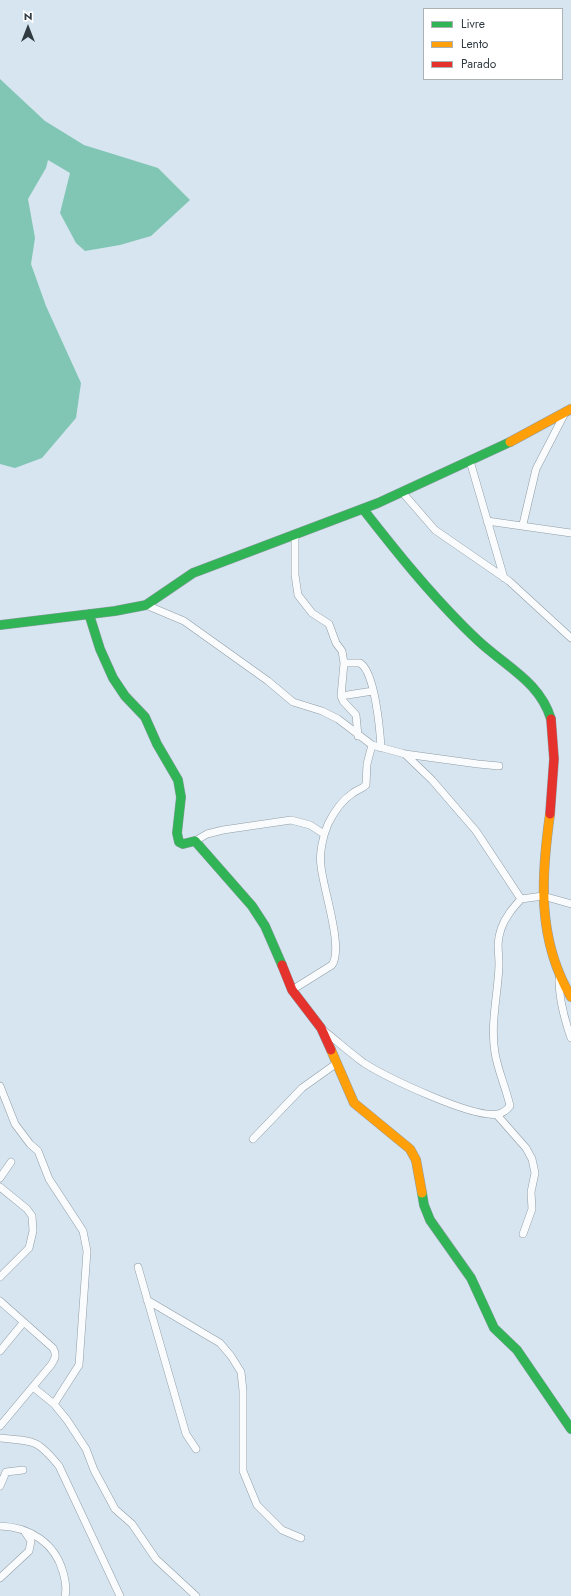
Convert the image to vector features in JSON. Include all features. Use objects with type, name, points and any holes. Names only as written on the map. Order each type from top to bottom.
[{"type":"street","points":[[0,625],[122,610],[146,604],[193,573],[295,536],[363,509],[528,434],[568,411]]},
{"type":"street","points":[[523,524],[536,469],[568,411]]},
{"type":"street","points":[[470,460],[504,578]]},
{"type":"street","points":[[402,492],[435,530],[504,578],[571,638]]},
{"type":"street","points":[[363,509],[401,559],[460,623],[485,648],[514,668],[524,677],[547,707],[552,724],[554,743],[553,784],[544,854],[543,896],[551,948],[559,976],[571,997]]},
{"type":"street","points":[[487,521],[523,524],[571,532]]},
{"type":"street","points":[[295,536],[295,575],[298,595],[312,613],[329,624],[336,643],[344,655],[341,696],[343,701],[356,715],[358,736]]},
{"type":"street","points":[[146,604],[184,621],[268,680],[293,702],[330,715],[372,745],[405,754],[499,766]]},
{"type":"street","points":[[89,614],[100,649],[113,678],[125,696],[145,717],[157,744],[178,780],[181,797],[178,827],[179,842],[183,844],[190,841],[196,841],[207,834],[223,830],[291,820],[310,825],[324,834]]},
{"type":"street","points":[[344,663],[360,663],[363,665],[373,691],[381,748]]},
{"type":"street","points":[[341,696],[373,691]]},
{"type":"street","points":[[292,990],[332,965],[336,953],[335,932],[326,897],[321,864],[324,834],[337,810],[345,800],[366,785],[367,764],[372,745]]},
{"type":"street","points":[[405,754],[438,786],[476,831],[521,899]]},
{"type":"street","points":[[196,841],[252,906],[265,926],[292,990],[322,1028],[364,1062],[404,1085],[482,1113],[497,1114],[506,1112],[510,1106],[506,1088],[495,1056],[493,1037],[493,1017],[499,964],[497,948],[502,928],[509,912],[521,899],[543,896],[571,904]]},
{"type":"street","points":[[559,976],[559,994],[563,1016],[571,1038]]},
{"type":"street","points":[[322,1028],[354,1103],[410,1149],[416,1160],[424,1205],[430,1220],[471,1278],[494,1328],[517,1350],[571,1429]]},
{"type":"street","points":[[253,1139],[302,1088],[337,1063]]},
{"type":"street","points":[[0,1086],[15,1124],[30,1144],[38,1151],[49,1179],[84,1231],[86,1238],[87,1251],[79,1365],[54,1404]]},
{"type":"street","points":[[497,1114],[526,1148],[532,1159],[535,1173],[531,1192],[532,1209],[523,1234]]},
{"type":"street","points":[[0,1178],[11,1162]]},
{"type":"street","points":[[0,1187],[27,1209],[32,1216],[33,1231],[29,1248],[0,1277]]},
{"type":"street","points":[[138,1267],[186,1434],[196,1449]]},
{"type":"street","points":[[147,1300],[220,1342],[231,1356],[241,1372],[243,1391],[243,1471],[257,1505],[282,1530],[300,1538]]},
{"type":"street","points":[[0,1301],[53,1348],[56,1353],[56,1358],[51,1365],[0,1426]]},
{"type":"street","points":[[0,1351],[23,1323]]},
{"type":"street","points":[[33,1387],[54,1404],[67,1420],[86,1449],[94,1470],[115,1509],[132,1524],[156,1559],[196,1596]]},
{"type":"street","points":[[0,1438],[31,1440],[44,1448],[58,1466],[120,1596]]},
{"type":"street","points":[[0,1486],[6,1472],[23,1470]]},
{"type":"street","points":[[0,1526],[38,1537],[50,1545],[56,1554],[65,1578],[65,1596]]},
{"type":"street","points":[[0,1578],[29,1551],[31,1541],[24,1532]]},
{"type":"shaded area","points":[[0,79],[45,121],[84,145],[158,168],[190,200],[151,236],[120,245],[85,251],[76,243],[60,213],[70,173],[48,160],[46,168],[28,199],[35,238],[31,264],[46,306],[81,383],[76,418],[42,458],[15,468],[0,464]]},
{"type":"traffic: fast","points":[[0,625],[115,611],[146,605],[193,573],[378,503],[510,442]]},
{"type":"traffic: fast","points":[[363,509],[412,570],[450,613],[479,642],[517,672],[534,688],[541,697],[551,719]]},
{"type":"traffic: fast","points":[[89,614],[100,649],[113,678],[125,696],[145,717],[157,744],[178,780],[181,797],[177,833],[179,842],[183,844],[195,841],[252,906],[265,926],[282,965]]},
{"type":"traffic: fast","points":[[422,1193],[424,1205],[430,1220],[471,1278],[494,1328],[517,1350],[571,1429]]},
{"type":"traffic: slow","points":[[510,442],[571,409]]},
{"type":"traffic: slow","points":[[550,814],[545,861],[544,908],[552,953],[560,975],[571,997]]},
{"type":"traffic: slow","points":[[331,1050],[354,1103],[410,1149],[416,1160],[422,1193]]},
{"type":"traffic: jam","points":[[550,814],[554,759],[551,719]]},
{"type":"traffic: jam","points":[[282,965],[292,990],[321,1028],[331,1050]]}]
